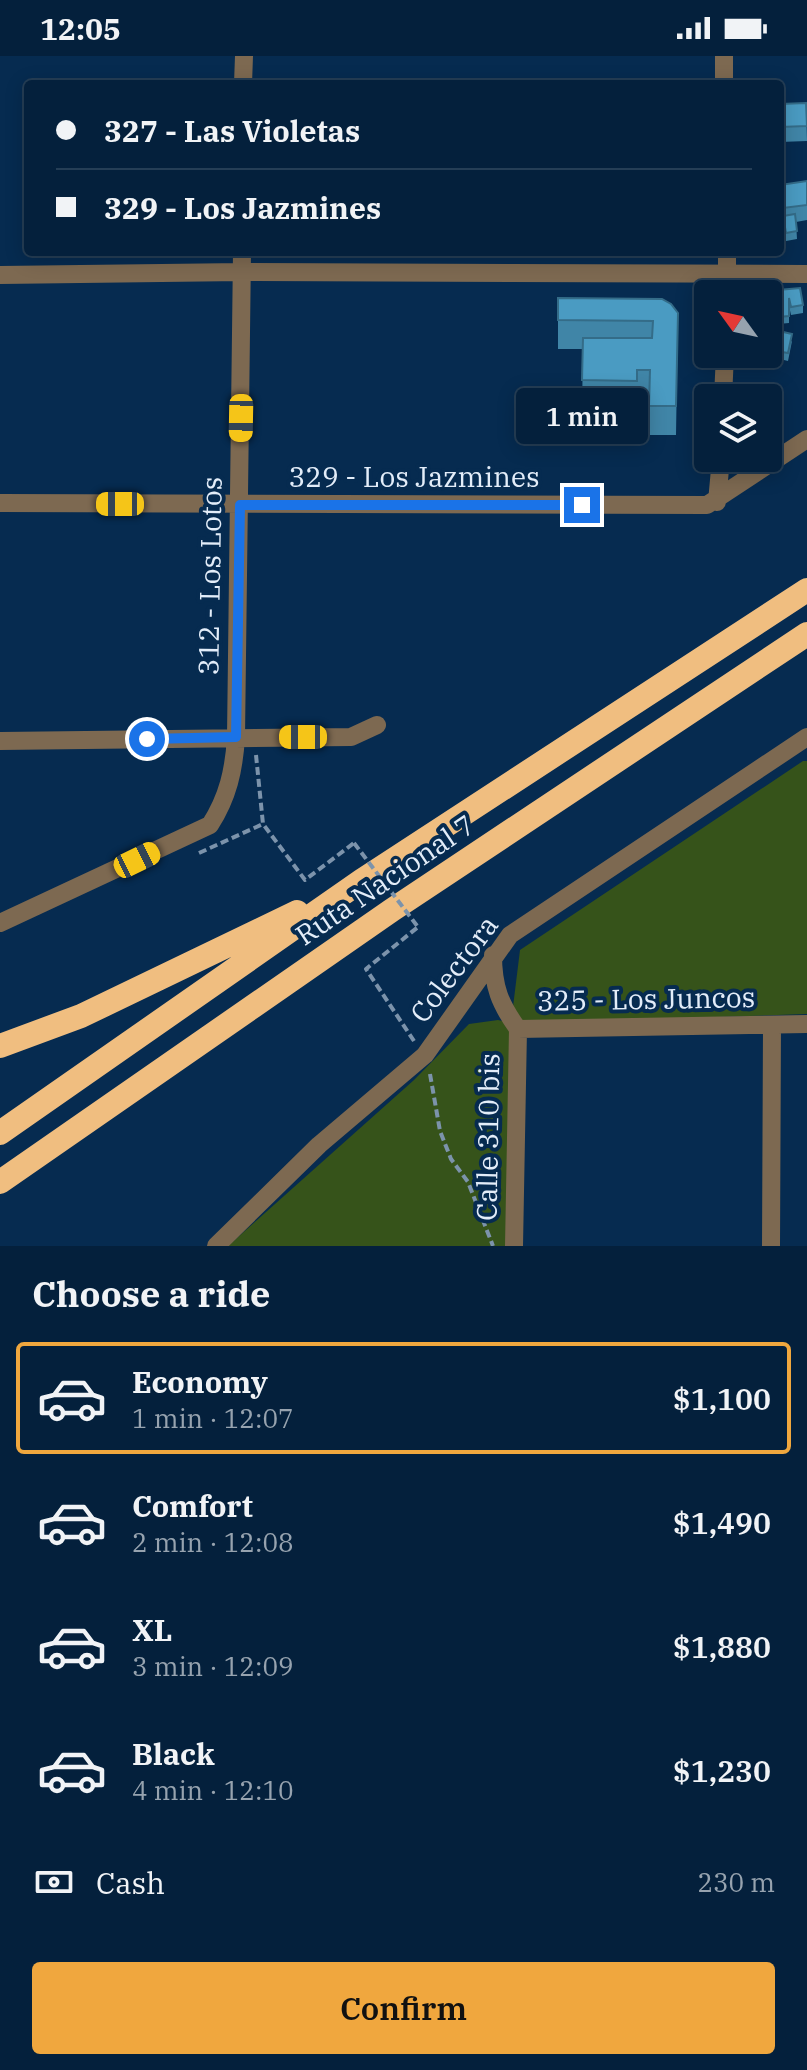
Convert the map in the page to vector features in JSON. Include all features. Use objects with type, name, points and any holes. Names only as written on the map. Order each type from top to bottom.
[{"type":"highway","name":"Ruta Nacional 7","points":[[0,1133],[361,881],[807,590]]},
{"type":"highway","name":"Ruta Nacional 7","points":[[0,1182],[392,910],[807,634]]},
{"type":"highway","points":[[0,1046],[81,1016],[361,881]]},
{"type":"street","points":[[243,80],[244,56]]},
{"type":"street","points":[[724,56],[724,80]]},
{"type":"street","name":"312 - Los Lotos","points":[[0,923],[210,825],[224,803],[245,737],[240,505],[242,256]]},
{"type":"street","points":[[727,256],[728,280]]},
{"type":"street","points":[[0,275],[242,272],[807,274]]},
{"type":"street","points":[[717,502],[807,439]]},
{"type":"street","points":[[717,502],[720,472]]},
{"type":"street","name":"329 - Los Jazmines","points":[[0,503],[707,505],[717,502]]},
{"type":"street","points":[[0,741],[351,737],[377,725]]},
{"type":"street","name":"Colectora","points":[[216,1246],[319,1145],[425,1055],[493,955],[526,923],[803,743]]},
{"type":"street","name":"325 - Los Juncos","points":[[493,955],[493,982],[499,1003],[518,1029],[807,1024]]},
{"type":"street","points":[[771,1246],[772,1025]]},
{"type":"street","name":"Calle 310 bis","points":[[514,1246],[518,1029]]},
{"type":"path","points":[[245,737],[263,824],[305,880],[354,843],[418,927],[366,969],[397,1020],[425,1055],[438,1103],[440,1131],[451,1159],[468,1182],[493,1246]]},
{"type":"green space","points":[[807,761],[807,1014],[512,1024],[509,1246],[228,1246],[414,1080],[469,1024],[498,1020],[511,1023],[520,950]]},
{"type":"building","points":[[806,103],[807,126],[784,127],[784,104]]},
{"type":"building","points":[[807,181],[807,205],[784,208],[784,184]]},
{"type":"building","points":[[795,214],[797,231],[786,233],[784,216]]},
{"type":"building","points":[[800,288],[803,305],[791,307],[789,298],[789,316],[782,317],[782,290]]},
{"type":"building","points":[[558,298],[662,299],[671,304],[678,313],[676,406],[649,406],[650,370],[637,370],[637,381],[582,380],[583,338],[652,338],[653,321],[558,320]]},
{"type":"building","points":[[782,332],[792,334],[788,353],[782,352]]},
{"type":"route","points":[[147,739],[236,737],[240,505],[582,505]]}]
